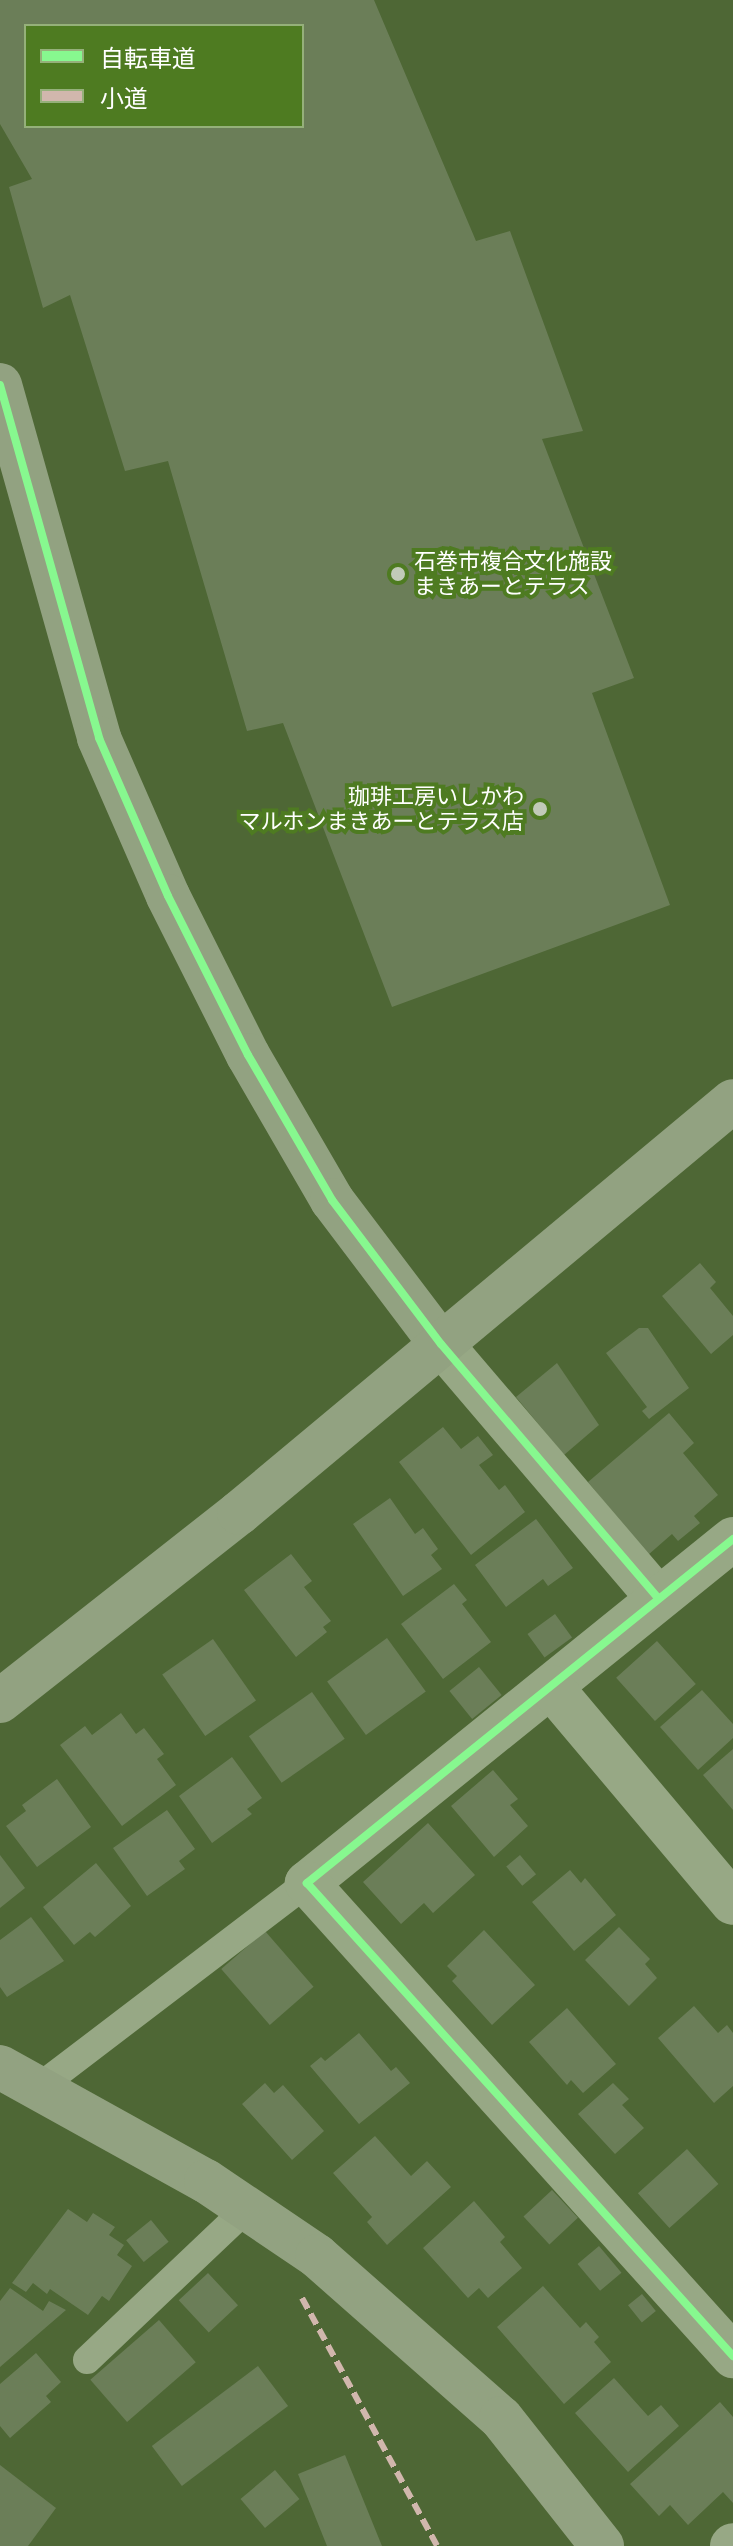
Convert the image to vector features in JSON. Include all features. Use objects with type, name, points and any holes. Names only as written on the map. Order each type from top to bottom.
[{"type":"street","points":[[0,385],[7,446],[99,738],[168,896],[248,1055],[332,1200],[441,1344],[657,1597]]},
{"type":"street","points":[[0,1701],[239,1513],[733,1101]]},
{"type":"street","points":[[733,1539],[657,1597],[551,1687],[307,1883],[733,2356]]},
{"type":"street","points":[[551,1687],[733,1903]]},
{"type":"street","points":[[0,2067],[247,2208],[317,2256],[501,2418],[602,2546]]},
{"type":"lane","points":[[38,2088],[307,1883]]},
{"type":"lane","points":[[87,2360],[247,2208]]},
{"type":"building","name":"石巻市複合文化施設 まきあーとテラス","points":[[0,0],[374,0],[476,241],[510,231],[583,431],[542,439],[634,678],[592,693],[670,905],[392,1007],[283,723],[247,731],[168,461],[125,471],[70,295],[43,308],[9,187],[32,179],[0,124]]},
{"type":"building","points":[[700,1263],[716,1282],[710,1288],[733,1316],[733,1335],[711,1354],[662,1296]]},
{"type":"building","points":[[639,1328],[648,1328],[689,1388],[649,1419],[642,1411],[647,1407],[606,1353]]},
{"type":"building","points":[[557,1363],[599,1425],[564,1455],[516,1397]]},
{"type":"building","points":[[669,1413],[694,1443],[683,1453],[718,1495],[694,1516],[700,1523],[678,1541],[672,1534],[648,1555],[588,1482]]},
{"type":"building","points":[[443,1427],[461,1449],[478,1436],[493,1455],[479,1465],[499,1490],[505,1485],[525,1512],[471,1555],[399,1462]]},
{"type":"building","points":[[390,1498],[415,1534],[423,1528],[438,1549],[431,1555],[442,1569],[403,1596],[353,1524]]},
{"type":"building","points":[[536,1519],[573,1568],[548,1586],[543,1579],[506,1607],[475,1565]]},
{"type":"building","points":[[291,1554],[312,1581],[304,1587],[331,1621],[323,1627],[327,1632],[296,1657],[244,1590]]},
{"type":"building","points":[[454,1584],[467,1600],[462,1604],[491,1642],[443,1679],[401,1624]]},
{"type":"building","points":[[555,1614],[572,1637],[545,1657],[527,1634]]},
{"type":"building","points":[[387,1638],[426,1691],[366,1735],[327,1681]]},
{"type":"building","points":[[213,1639],[256,1700],[205,1736],[162,1675]]},
{"type":"building","points":[[657,1641],[696,1684],[655,1721],[616,1678]]},
{"type":"building","points":[[479,1667],[502,1695],[472,1719],[449,1691]]},
{"type":"building","points":[[702,1690],[733,1724],[733,1738],[698,1770],[660,1727]]},
{"type":"building","points":[[312,1692],[345,1739],[282,1783],[249,1736]]},
{"type":"building","points":[[121,1713],[136,1734],[144,1728],[164,1754],[157,1759],[176,1785],[122,1826],[60,1745],[85,1726],[92,1735]]},
{"type":"building","points":[[733,1749],[733,1810],[703,1775]]},
{"type":"building","points":[[232,1757],[262,1798],[247,1809],[252,1814],[212,1843],[179,1796]]},
{"type":"building","points":[[493,1770],[518,1799],[510,1805],[528,1826],[494,1857],[451,1806]]},
{"type":"building","points":[[57,1779],[91,1827],[37,1867],[6,1826],[26,1811],[22,1805]]},
{"type":"building","points":[[167,1810],[195,1849],[179,1861],[185,1869],[147,1896],[113,1848]]},
{"type":"building","points":[[428,1823],[475,1875],[433,1913],[424,1903],[401,1924],[363,1882]]},
{"type":"building","points":[[0,1855],[25,1888],[0,1908]]},
{"type":"building","points":[[520,1855],[536,1874],[522,1886],[506,1867]]},
{"type":"building","points":[[96,1863],[131,1906],[95,1937],[90,1932],[74,1945],[43,1907]]},
{"type":"building","points":[[570,1870],[581,1883],[585,1878],[616,1915],[574,1951],[532,1902]]},
{"type":"building","points":[[31,1917],[64,1961],[7,1997],[0,1987],[0,1940]]},
{"type":"building","points":[[619,1927],[650,1959],[645,1964],[657,1978],[629,2006],[585,1960]]},
{"type":"building","points":[[484,1930],[535,1985],[492,2025],[452,1981],[457,1976],[447,1966]]},
{"type":"building","points":[[265,1931],[314,1987],[270,2025],[221,1969]]},
{"type":"building","points":[[694,2006],[718,2033],[727,2025],[733,2033],[733,2086],[714,2103],[658,2038]]},
{"type":"building","points":[[567,2008],[616,2064],[583,2093],[571,2080],[567,2085],[529,2042]]},
{"type":"building","points":[[359,2033],[391,2071],[396,2067],[410,2083],[359,2124],[310,2066],[321,2057],[325,2061]]},
{"type":"building","points":[[265,2083],[274,2093],[283,2085],[324,2131],[292,2160],[242,2104]]},
{"type":"building","points":[[613,2083],[629,2099],[622,2105],[644,2128],[615,2154],[578,2114]]},
{"type":"building","points":[[375,2136],[411,2176],[427,2161],[451,2187],[387,2245],[367,2222],[372,2217],[333,2173]]},
{"type":"building","points":[[687,2149],[718,2184],[669,2228],[638,2193]]},
{"type":"building","points":[[552,2190],[578,2218],[549,2244],[523,2217]]},
{"type":"building","points":[[474,2201],[505,2237],[500,2242],[522,2268],[488,2298],[479,2288],[468,2298],[423,2248]]},
{"type":"building","points":[[68,2209],[87,2222],[93,2213],[115,2227],[109,2235],[124,2245],[117,2255],[132,2266],[109,2301],[102,2296],[88,2315],[50,2289],[47,2294],[33,2283],[26,2292],[12,2283]]},
{"type":"building","points":[[151,2220],[169,2242],[144,2262],[126,2240]]},
{"type":"building","points":[[599,2246],[621,2273],[600,2291],[578,2264]]},
{"type":"building","points":[[208,2273],[238,2305],[209,2332],[179,2300]]},
{"type":"building","points":[[543,2286],[580,2328],[586,2322],[599,2337],[594,2342],[611,2362],[564,2404],[497,2327]]},
{"type":"building","points":[[10,2288],[43,2311],[49,2301],[66,2310],[0,2367],[0,2301]]},
{"type":"building","points":[[642,2294],[656,2311],[642,2322],[628,2305]]},
{"type":"building","points":[[159,2320],[196,2362],[127,2422],[90,2380]]},
{"type":"building","points":[[36,2353],[61,2382],[46,2396],[51,2402],[10,2438],[0,2426],[0,2384]]},
{"type":"building","points":[[258,2366],[288,2406],[182,2486],[152,2446]]},
{"type":"building","points":[[614,2378],[648,2416],[661,2405],[679,2426],[628,2472],[575,2413]]},
{"type":"building","points":[[720,2402],[733,2417],[733,2503],[723,2492],[688,2525],[670,2505],[659,2516],[630,2484]]},
{"type":"building","points":[[345,2455],[382,2546],[327,2546],[298,2474]]},
{"type":"building","points":[[0,2465],[56,2508],[28,2546],[0,2546]]},
{"type":"building","points":[[275,2470],[299,2499],[265,2528],[241,2499]]},
{"type":"marked path","points":[[302,2298],[437,2546]]},
{"type":"cycle path","points":[[0,385],[99,738],[168,896],[248,1055],[332,1200],[441,1344],[657,1597]]},
{"type":"cycle path","points":[[733,1539],[307,1883],[733,2356]]},
{"type":"place","name":"石巻市複合文化施設 まきあーとテラス","points":[[398,574]]},
{"type":"place","name":"珈琲工房いしかわ マルホンまきあーとテラス店","points":[[540,809]]}]
